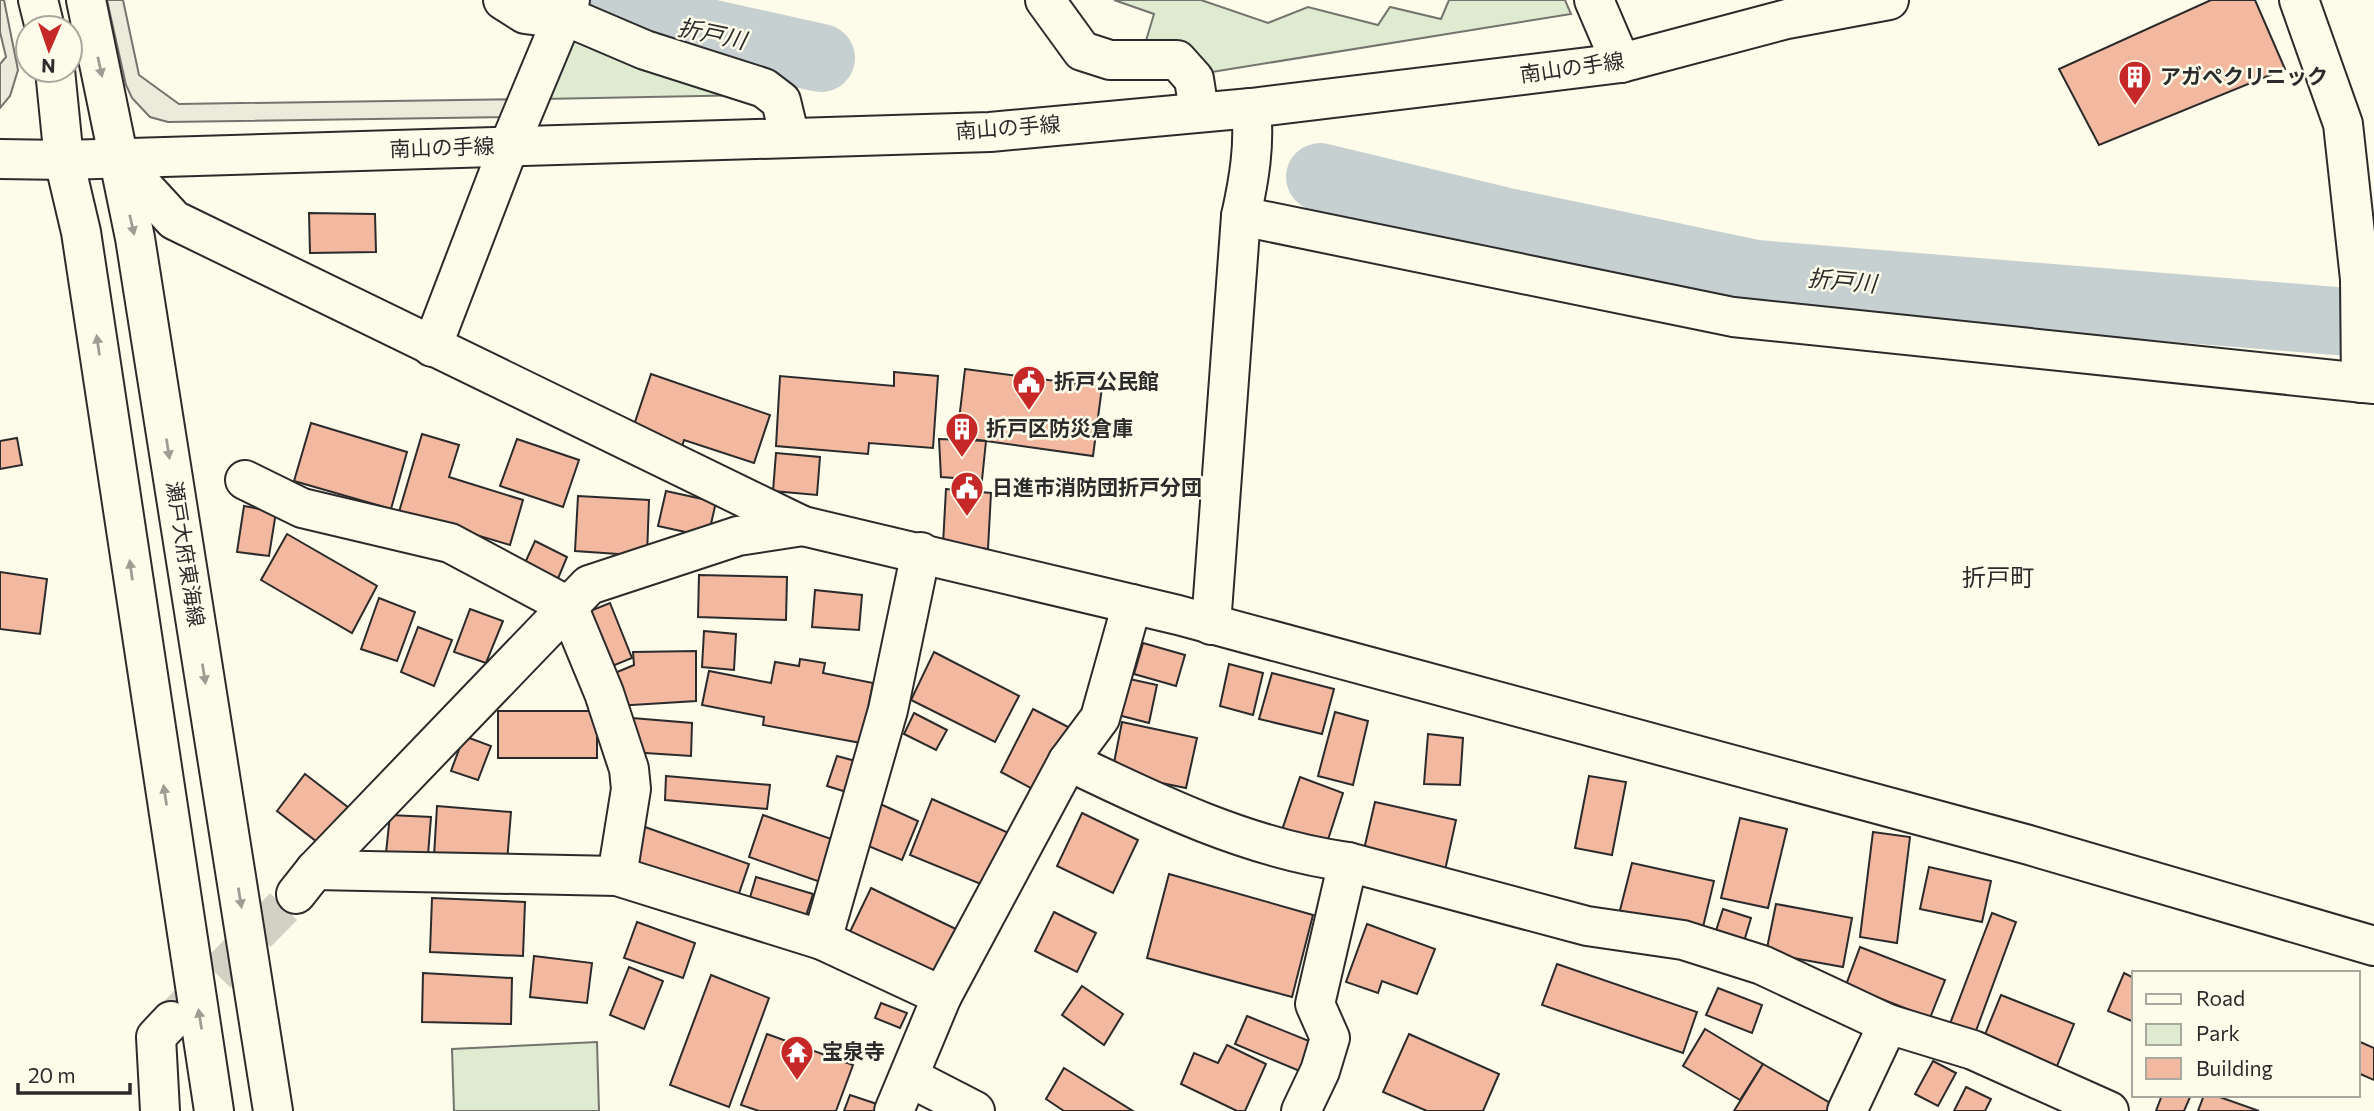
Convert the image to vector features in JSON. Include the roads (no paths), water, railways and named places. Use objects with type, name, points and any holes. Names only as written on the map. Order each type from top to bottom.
[{"type":"street","name":"瀬戸大府東海線","points":[[86,0],[135,238],[273,1111]]},
{"type":"street","points":[[503,0],[525,14],[567,8]]},
{"type":"street","points":[[1045,0],[1082,51],[1110,60],[1177,60],[1194,79],[1199,111]]},
{"type":"street","points":[[1594,0],[1621,63]]},
{"type":"street","name":"南山の手線","points":[[0,159],[64,160],[990,132],[1251,108],[1621,63],[1787,19],[1889,0]]},
{"type":"street","points":[[1241,216],[1733,317],[2368,384],[2343,124],[2299,0]]},
{"type":"street","points":[[432,347],[509,146],[567,8]]},
{"type":"street","points":[[567,8],[578,21],[645,50],[764,88],[781,101],[790,138]]},
{"type":"street","points":[[56,84],[64,160],[81,232],[214,1111]]},
{"type":"street","points":[[1211,625],[1241,216],[1249,177],[1253,127],[1251,108]]},
{"type":"street","points":[[117,158],[174,220],[803,526],[921,552],[1211,625],[2029,845],[2374,946]]},
{"type":"street","points":[[245,480],[302,508],[450,543],[568,607],[604,693],[629,769],[631,789],[617,876]]},
{"type":"street","points":[[803,526],[738,536],[589,585],[305,882],[617,876],[822,940],[942,996]]},
{"type":"street","points":[[822,940],[888,710],[921,552]]},
{"type":"street","points":[[975,1111],[901,1094],[942,996],[1068,761],[1100,718],[1132,604]]},
{"type":"street","points":[[1068,761],[1207,825],[1316,858],[1348,862],[1587,926],[1683,940],[1762,965],[1888,1024],[1973,1050],[2109,1111]]},
{"type":"street","points":[[1301,1111],[1320,1071],[1329,1038],[1315,1004],[1348,862]]},
{"type":"street","points":[[160,1111],[156,1037],[171,1021]]},
{"type":"street","points":[[1847,1111],[1888,1024]]},
{"type":"waterway","name":"折戸川","points":[[606,0],[668,24],[821,58]]},
{"type":"waterway","name":"折戸川","points":[[1320,177],[1507,222],[1756,274],[2374,324]]},
{"type":"tunnel","points":[[177,1015],[296,894]]},
{"type":"place","name":"アガぺクリニック","points":[[2135,107]]},
{"type":"place","name":"折戸公民館","points":[[1029,412]]},
{"type":"place","name":"折戸区防災倉庫","points":[[962,459]]},
{"type":"place","name":"日進市消防団折戸分団","points":[[967,518]]},
{"type":"place","name":"宝泉寺","points":[[797,1082]]},
{"type":"district","name":"折戸町","points":[[1998,578]]}]
